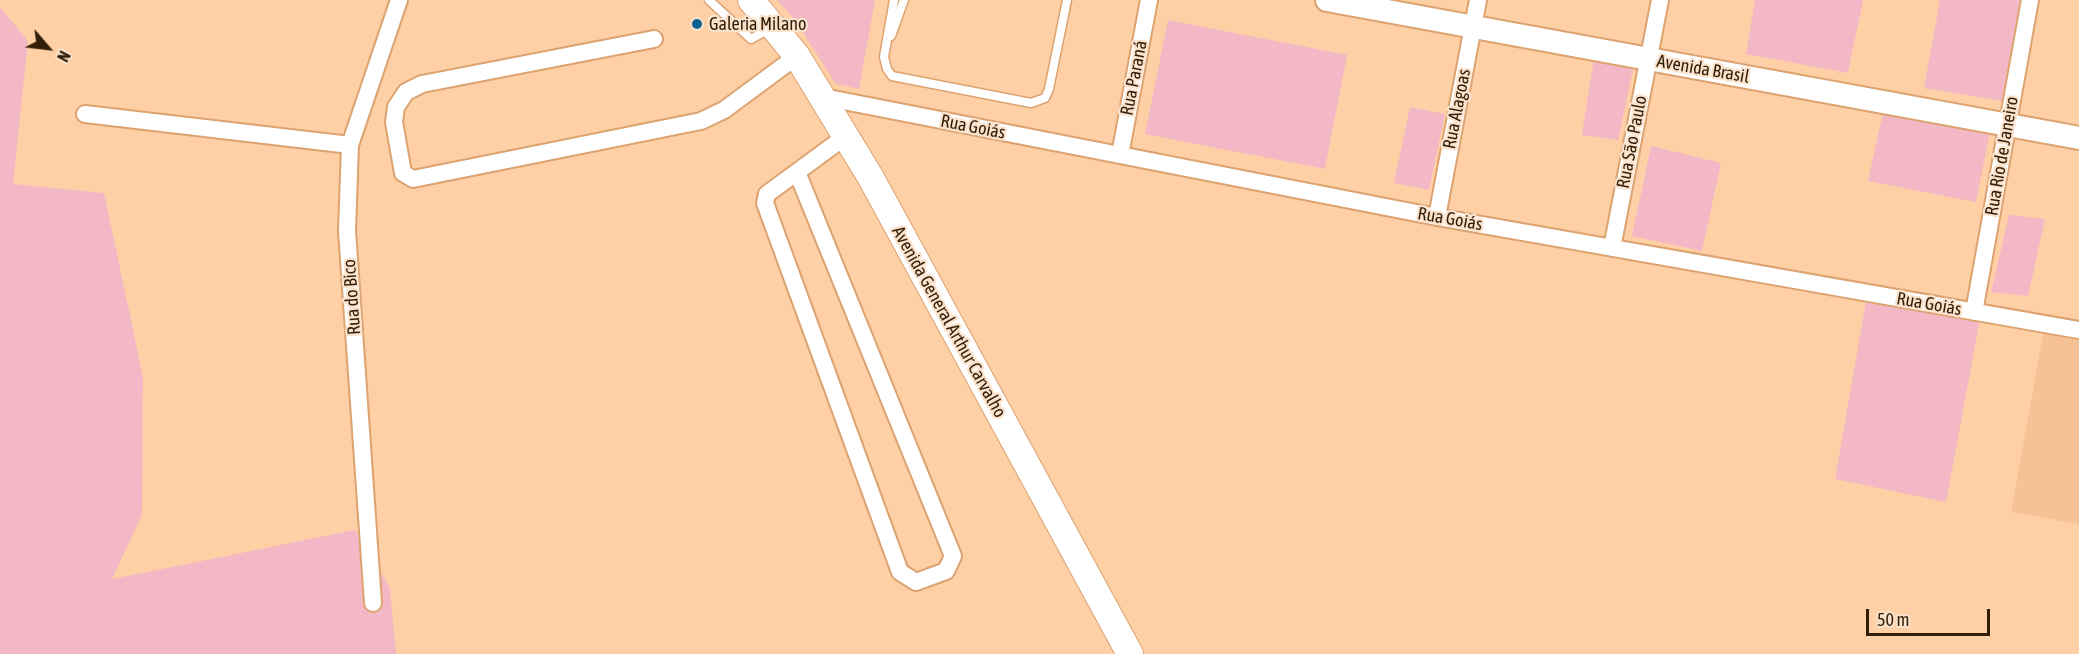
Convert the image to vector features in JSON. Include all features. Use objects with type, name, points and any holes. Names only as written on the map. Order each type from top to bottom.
[{"type":"main road","name":"Avenida General Arthur Carvalho","points":[[751,0],[797,56],[846,136],[1130,654]]},
{"type":"main road","name":"Avenida Brasil","points":[[1327,0],[2079,138]]},
{"type":"street","name":"Rua do Bico","points":[[373,603],[347,231],[350,145],[399,0]]},
{"type":"street","name":"Rua Paraná","points":[[1120,155],[1149,0]]},
{"type":"street","name":"Rua Alagoas","points":[[1437,217],[1478,0]]},
{"type":"street","name":"Rua São Paulo","points":[[1612,248],[1660,0]]},
{"type":"street","name":"Rua Rio de Janeiro","points":[[1974,312],[2030,0]]},
{"type":"street","points":[[654,39],[422,84],[406,92],[396,107],[394,122],[403,173],[413,179],[701,122],[724,110],[797,56]]},
{"type":"street","name":"Rua Goiás","points":[[823,97],[1437,217],[2079,330]]},
{"type":"street","points":[[85,114],[350,145]]},
{"type":"street","points":[[797,172],[953,556],[946,571],[916,582],[900,572],[765,203],[767,194],[846,136]]},
{"type":"lane","points":[[709,0],[751,39],[773,27]]},
{"type":"lane","points":[[894,0],[885,57],[886,69],[892,76],[1031,103],[1041,101],[1049,89],[1067,0]]},
{"type":"lane","points":[[888,41],[904,0]]},
{"type":"shaded area","points":[[777,0],[875,0],[859,89],[836,84],[795,20]]},
{"type":"shaded area","points":[[1755,0],[1863,0],[1848,73],[1746,54]]},
{"type":"shaded area","points":[[1940,0],[2020,0],[2002,101],[1924,88]]},
{"type":"shaded area","points":[[0,7],[28,41],[13,184],[104,193],[143,377],[142,515],[112,579],[355,530],[390,588],[396,654],[0,654]]},
{"type":"shaded area","points":[[1168,20],[1347,55],[1325,169],[1145,134]]},
{"type":"shaded area","points":[[1594,58],[1634,65],[1618,140],[1582,135]]},
{"type":"shaded area","points":[[1410,107],[1445,114],[1429,190],[1394,183]]},
{"type":"shaded area","points":[[1884,108],[1992,122],[1976,202],[1868,181]]},
{"type":"shaded area","points":[[1651,146],[1721,163],[1702,251],[1632,236]]},
{"type":"shaded area","points":[[2009,215],[2045,219],[2028,296],[1991,292]]},
{"type":"shaded area","points":[[1866,302],[1980,319],[1946,502],[1835,479]]},
{"type":"shaded area","points":[[2045,324],[2079,330],[2079,524],[2011,512]]},
{"type":"place","name":"Galeria Milano","points":[[697,24]]}]
